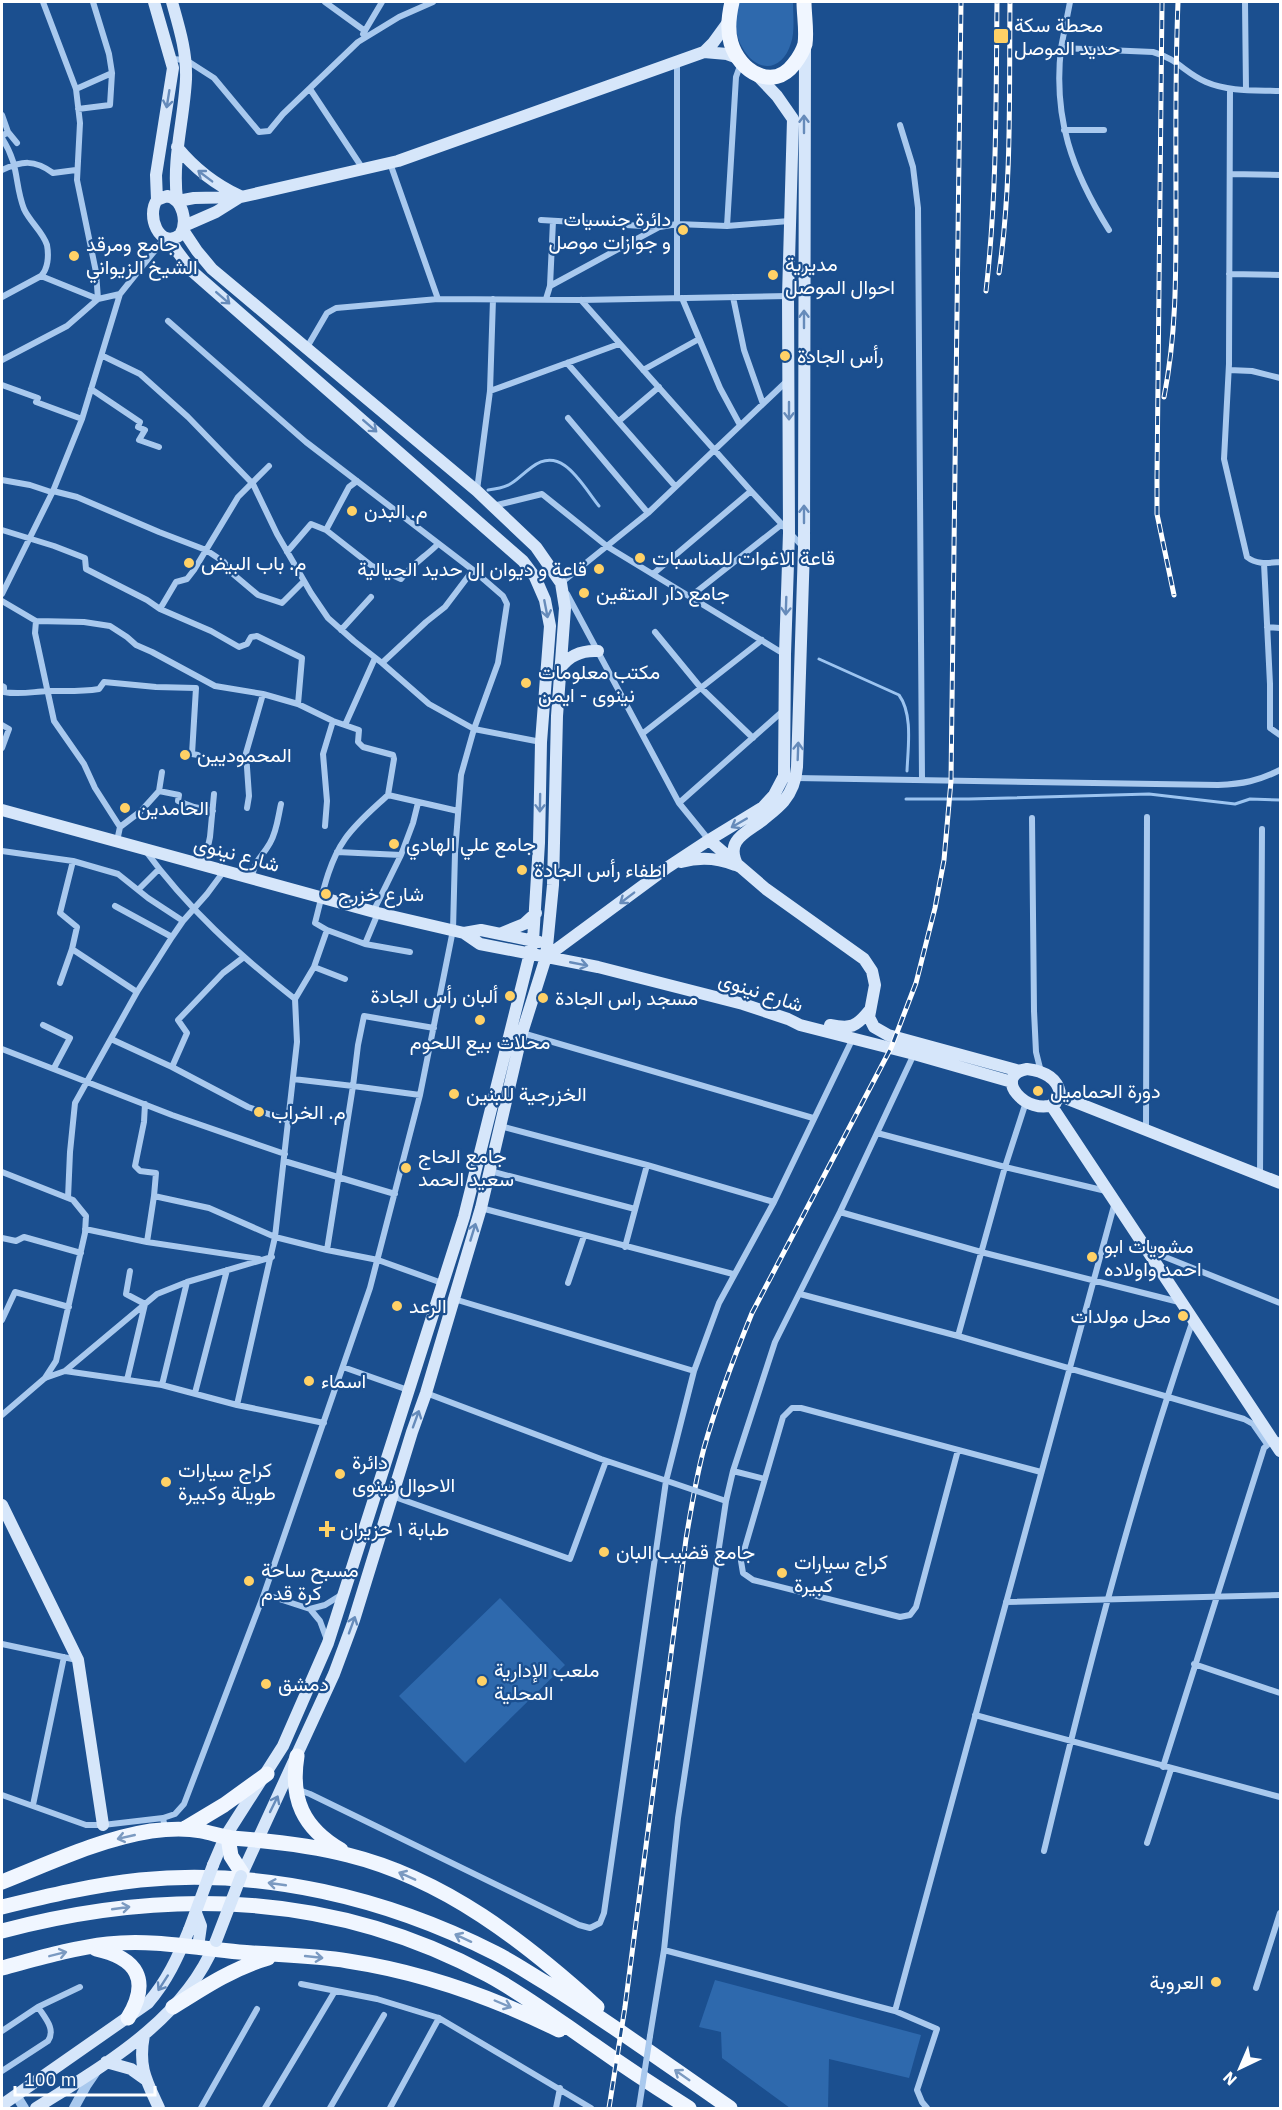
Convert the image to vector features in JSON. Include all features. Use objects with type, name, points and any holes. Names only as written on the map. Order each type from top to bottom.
[{"type":"main road","points":[[36,2109],[144,2035],[197,1978],[202,1946],[195,1931],[196,1913],[213,1865],[227,1837],[283,1746],[328,1643],[345,1593],[464,1217],[530,954],[536,913],[541,742],[550,626],[545,600],[535,577],[524,561],[193,272],[168,239],[158,232],[153,214],[157,200],[156,175],[173,68],[154,2]]},
{"type":"main road","points":[[2,2105],[147,2003],[202,1946],[258,1839],[334,1674],[361,1598],[426,1393],[481,1208],[522,1033],[549,944],[565,608],[561,583],[536,547],[477,491],[212,269],[196,251],[184,228],[182,209],[178,200],[175,168],[186,80],[186,60],[172,2]]},
{"type":"main road","points":[[731,2],[729,21],[731,43],[740,61],[777,96],[793,119],[789,221],[789,379],[785,529],[785,769],[779,798]]},
{"type":"main road","points":[[738,866],[734,855],[739,838],[763,820],[796,778],[804,548],[804,2]]},
{"type":"main road","points":[[157,200],[167,196],[178,200],[241,197],[390,163],[704,52],[729,21]]},
{"type":"main road","points":[[758,76],[777,78],[785,73],[799,57],[805,44]]},
{"type":"main road","points":[[704,52],[727,54],[740,61]]},
{"type":"main road","points":[[177,147],[205,177],[241,197]]},
{"type":"main road","points":[[168,239],[180,235],[184,228],[241,197]]},
{"type":"main road","points":[[561,668],[565,662],[577,654],[598,651]]},
{"type":"main road","points":[[546,957],[668,867],[779,798]]},
{"type":"main road","name":"شارع نينوى","points":[[2,810],[376,912],[458,931],[480,944],[657,982],[743,1004],[800,1025],[1012,1082]]},
{"type":"main road","points":[[709,840],[766,889],[864,959],[874,978],[875,985],[869,1017],[874,1027],[882,1034],[1020,1071],[1027,1069],[1041,1072],[1056,1082],[1059,1089],[1056,1101],[1112,1197],[1281,1451]]},
{"type":"main road","points":[[539,843],[554,844]]},
{"type":"main road","points":[[668,867],[685,861],[703,859],[738,866]]},
{"type":"main road","points":[[502,933],[524,924],[536,913]]},
{"type":"main road","name":"شارع نينوى","points":[[458,931],[476,929],[549,944]]},
{"type":"main road","points":[[788,1019],[803,1018],[844,1028],[856,1025],[869,1011]]},
{"type":"main road","points":[[1020,1071],[1012,1082],[1016,1095],[1026,1102],[1039,1106],[1056,1101],[1146,1130],[1281,1183]]},
{"type":"main road","points":[[2,1505],[78,1660],[103,1825]]},
{"type":"main road","points":[[345,1593],[361,1598]]},
{"type":"main road","points":[[297,1756],[295,1790],[298,1804],[310,1824],[330,1843],[349,1855]]},
{"type":"main road","points":[[184,1830],[267,1774]]},
{"type":"main road","points":[[2,1882],[110,1841],[164,1824],[184,1830],[258,1839],[349,1855],[385,1866],[489,1919],[730,2109]]},
{"type":"main road","points":[[227,1837],[231,1856],[241,1875]]},
{"type":"main road","points":[[2,1907],[107,1885],[186,1877],[259,1881],[337,1895],[412,1917],[497,1954],[583,2007],[644,2041]]},
{"type":"main road","points":[[2,1931],[120,1907],[172,1903],[251,1906],[338,1918],[406,1939],[469,1966],[526,1999],[689,2109]]},
{"type":"main road","points":[[2,1968],[87,1947],[131,1942],[202,1946],[372,1965],[464,1989],[520,2011],[606,2054]]},
{"type":"main road","points":[[87,1947],[122,1957],[137,1972],[140,1980],[139,1994],[128,2018]]},
{"type":"main road","points":[[172,2007],[237,1969],[279,1954]]},
{"type":"main road","points":[[144,2035],[142,2061],[145,2079],[151,2103],[159,2109]]},
{"type":"main road","points":[[103,2065],[131,2069],[145,2079]]},
{"type":"street","points":[[44,2],[76,89],[80,123],[76,170],[87,237],[96,272],[98,299]]},
{"type":"street","points":[[78,109],[110,105],[112,74],[109,54],[93,2]]},
{"type":"street","points":[[327,2],[364,31]]},
{"type":"street","points":[[358,42],[382,2]]},
{"type":"street","points":[[171,59],[186,60],[214,78],[259,132],[269,131],[283,114],[358,42],[399,17],[433,2]]},
{"type":"street","points":[[1070,2],[1061,48],[1059,89],[1064,130],[1076,168],[1109,230]]},
{"type":"street","points":[[1245,2],[1246,90]]},
{"type":"street","points":[[1061,48],[1153,52],[1168,56],[1205,82],[1230,89],[1281,92]]},
{"type":"street","points":[[727,226],[736,77],[740,61]]},
{"type":"street","points":[[677,62],[679,298],[720,388],[740,425]]},
{"type":"street","points":[[76,89],[112,74]]},
{"type":"street","points":[[310,88],[363,169]]},
{"type":"street","points":[[1230,89],[1229,370],[1224,459],[1246,557],[1264,563],[1281,562]]},
{"type":"street","points":[[2,115],[4,135],[15,164],[25,210],[46,244],[48,255],[46,271],[41,276],[2,297]]},
{"type":"street","points":[[900,125],[913,167],[918,208],[922,780]]},
{"type":"street","points":[[1064,130],[1104,130]]},
{"type":"street","points":[[4,135],[17,143]]},
{"type":"street","points":[[2,170],[15,164],[25,163],[39,164],[53,173],[76,170]]},
{"type":"street","points":[[390,163],[438,299]]},
{"type":"street","points":[[1230,174],[1281,175]]},
{"type":"street","points":[[541,220],[660,227],[677,224],[727,226],[789,221]]},
{"type":"street","points":[[546,299],[550,286],[553,221]]},
{"type":"street","points":[[550,286],[660,227]]},
{"type":"street","points":[[2,594],[52,491],[82,420],[120,294],[168,239]]},
{"type":"street","points":[[1229,274],[1281,275]]},
{"type":"street","points":[[41,276],[98,299]]},
{"type":"street","points":[[2,360],[67,326],[98,299],[120,294]]},
{"type":"street","points":[[306,349],[327,314],[336,308],[438,299],[581,300],[788,296]]},
{"type":"street","points":[[733,297],[744,350],[763,404]]},
{"type":"street","points":[[477,491],[490,391],[493,299]]},
{"type":"street","points":[[581,300],[804,548]]},
{"type":"street","points":[[2,1795],[86,1825],[164,1824],[184,1804],[264,1594],[378,1260],[420,1095],[458,931],[458,811],[461,775],[474,729],[498,663],[507,604],[503,596],[473,570],[437,545],[306,442],[168,321]]},
{"type":"street","points":[[643,370],[699,339]]},
{"type":"street","points":[[490,391],[619,344]]},
{"type":"street","points":[[103,356],[140,374],[188,417],[253,484],[304,581],[328,618],[340,630],[429,704],[474,729],[541,742]]},
{"type":"street","points":[[567,363],[675,486]]},
{"type":"street","points":[[1229,370],[1252,370],[1281,378]]},
{"type":"street","points":[[709,840],[679,803],[561,583],[648,513],[789,379]]},
{"type":"street","points":[[2,385],[38,398],[36,402],[82,420]]},
{"type":"street","points":[[619,421],[659,387]]},
{"type":"street","points":[[92,389],[140,422],[138,427],[145,430],[139,440],[159,447]]},
{"type":"street","points":[[568,418],[648,513]]},
{"type":"street","points":[[160,609],[176,582],[187,579],[238,497],[269,466]]},
{"type":"street","points":[[2,480],[77,497],[206,550],[224,562],[241,582],[258,595],[282,603],[304,581]]},
{"type":"street","points":[[326,530],[349,487],[357,481]]},
{"type":"street","points":[[653,574],[751,491]]},
{"type":"street","points":[[493,506],[542,494],[608,547],[784,654]]},
{"type":"street","points":[[287,552],[311,524],[326,530],[372,566],[401,579],[411,566],[418,563],[437,545]]},
{"type":"street","points":[[691,596],[785,529]]},
{"type":"street","points":[[2,530],[85,558],[86,569],[160,609],[239,646],[247,644],[251,637],[257,636],[302,658],[298,704]]},
{"type":"street","points":[[1264,563],[1270,728],[1281,735]]},
{"type":"street","points":[[382,663],[445,607],[473,570]]},
{"type":"street","points":[[340,630],[371,597]]},
{"type":"street","points":[[2,601],[36,621],[84,622],[110,627],[136,645],[215,686],[263,694],[298,704],[333,721],[359,730],[358,742],[363,747],[393,755],[388,795],[359,822],[337,852],[315,923],[364,944],[410,952]]},
{"type":"street","points":[[36,621],[35,633],[54,721],[84,764],[95,788],[120,827]]},
{"type":"street","points":[[1267,627],[1281,628]]},
{"type":"street","points":[[655,632],[701,688],[753,738]]},
{"type":"street","points":[[642,734],[762,640]]},
{"type":"street","points":[[345,725],[375,658]]},
{"type":"street","points":[[2,689],[4,692],[17,695],[47,691],[66,693],[99,689],[104,682],[196,688],[192,754],[198,755]]},
{"type":"street","points":[[247,808],[249,796],[246,753],[263,694]]},
{"type":"street","points":[[679,803],[785,709]]},
{"type":"street","points":[[325,826],[327,801],[323,754],[333,721]]},
{"type":"street","points":[[2,726],[9,729],[2,748]]},
{"type":"street","points":[[796,778],[1243,784],[1260,780],[1281,770]]},
{"type":"street","points":[[117,841],[120,827],[141,812],[159,791],[162,772]]},
{"type":"street","points":[[159,791],[179,795],[177,801],[183,804],[213,811]]},
{"type":"street","points":[[204,865],[214,794]]},
{"type":"street","points":[[388,795],[458,811]]},
{"type":"street","points":[[364,944],[401,855],[418,803]]},
{"type":"street","points":[[252,877],[254,863],[276,831],[281,804]]},
{"type":"street","points":[[1146,1130],[1147,817]]},
{"type":"street","points":[[1032,819],[1035,1043],[1041,1072]]},
{"type":"street","points":[[1260,1176],[1262,829]]},
{"type":"street","points":[[144,849],[193,909],[244,957],[295,999]]},
{"type":"street","points":[[2,851],[74,861],[118,874],[148,898],[183,921]]},
{"type":"street","points":[[337,852],[401,855]]},
{"type":"street","points":[[60,983],[77,927],[60,913],[74,861]]},
{"type":"street","points":[[138,890],[159,869]]},
{"type":"street","points":[[68,1198],[75,1103],[137,992],[172,937],[224,870]]},
{"type":"street","points":[[116,906],[172,937]]},
{"type":"street","points":[[237,1405],[275,1237],[297,1042],[295,999],[314,967],[327,930]]},
{"type":"street","points":[[72,949],[137,992]]},
{"type":"street","points":[[172,1067],[187,1033],[178,1020],[223,973],[244,957]]},
{"type":"street","points":[[314,967],[345,980]]},
{"type":"street","points":[[327,1250],[364,1016],[434,1028]]},
{"type":"street","points":[[43,1025],[70,1038],[54,1068]]},
{"type":"street","points":[[522,1033],[813,1118]]},
{"type":"street","points":[[295,1790],[310,1794],[579,1925],[590,1928],[600,1923],[604,1913],[668,1481],[694,1371],[719,1303],[774,1202],[853,1038]]},
{"type":"street","points":[[111,1039],[172,1067],[248,1107],[289,1121]]},
{"type":"street","points":[[2,1049],[338,1178],[394,1194]]},
{"type":"street","points":[[639,2109],[644,2041],[664,1950],[678,1818],[724,1500],[775,1342],[840,1212],[914,1054]]},
{"type":"street","points":[[293,1079],[420,1095]]},
{"type":"street","points":[[958,1336],[1005,1167],[1026,1102]]},
{"type":"street","points":[[145,1104],[144,1122],[135,1166],[140,1171],[156,1173],[147,1242]]},
{"type":"street","points":[[500,1126],[774,1202]]},
{"type":"street","points":[[877,1133],[1112,1197],[1092,1281],[895,2011]]},
{"type":"street","points":[[625,1247],[647,1165]]},
{"type":"street","points":[[2,1172],[73,1200],[86,1215],[81,1253],[56,1361],[45,1378],[2,1415]]},
{"type":"street","points":[[490,1172],[635,1209]]},
{"type":"street","points":[[154,1196],[209,1208],[275,1237],[378,1260],[442,1283]]},
{"type":"street","points":[[481,1208],[733,1274]]},
{"type":"street","points":[[840,1212],[981,1252],[1182,1303]]},
{"type":"street","points":[[85,1229],[147,1242],[261,1259]]},
{"type":"street","points":[[568,1283],[584,1236]]},
{"type":"street","points":[[2,1238],[16,1241],[24,1237],[81,1253]]},
{"type":"street","points":[[1147,1250],[1281,1303]]},
{"type":"street","points":[[45,1378],[65,1371],[157,1294],[187,1282],[272,1257]]},
{"type":"street","points":[[195,1393],[227,1270]]},
{"type":"street","points":[[130,1271],[126,1294],[145,1304]]},
{"type":"street","points":[[162,1385],[187,1282]]},
{"type":"street","points":[[2,1320],[15,1292],[69,1306]]},
{"type":"street","points":[[800,1294],[1069,1367],[1247,1420],[1273,1442],[1216,1598],[1163,1767]]},
{"type":"street","points":[[453,1298],[469,1305],[694,1371]]},
{"type":"street","points":[[127,1380],[145,1304]]},
{"type":"street","points":[[1044,1851],[1107,1600],[1167,1396],[1193,1320]]},
{"type":"street","points":[[343,1367],[409,1390]]},
{"type":"street","points":[[65,1371],[162,1385],[237,1405],[324,1423]]},
{"type":"street","points":[[426,1393],[606,1461],[724,1500]]},
{"type":"street","points":[[958,1450],[916,1607],[910,1616],[903,1618],[746,1576],[741,1569],[741,1561],[783,1417],[788,1410],[797,1407],[1041,1472]]},
{"type":"street","points":[[392,1496],[570,1559],[606,1461]]},
{"type":"street","points":[[733,1471],[765,1479]]},
{"type":"street","points":[[310,1609],[325,1605],[345,1593]]},
{"type":"street","points":[[264,1594],[310,1609],[320,1621],[328,1643]]},
{"type":"street","points":[[1006,1602],[1281,1595]]},
{"type":"street","points":[[2,1643],[78,1660]]},
{"type":"street","points":[[33,1805],[64,1657]]},
{"type":"street","points":[[1194,1664],[1281,1693]]},
{"type":"street","points":[[975,1715],[1281,1797]]},
{"type":"street","points":[[1147,1843],[1171,1768]]},
{"type":"street","points":[[1256,1988],[1281,1913]]},
{"type":"street","points":[[664,1950],[895,2011],[937,2029],[917,2090],[927,2109]]},
{"type":"street","points":[[301,1984],[377,2000],[439,2018],[560,2088],[591,2109]]},
{"type":"street","points":[[2,2031],[38,2007],[80,1987]]},
{"type":"street","points":[[265,2109],[335,1991]]},
{"type":"street","points":[[2,2071],[51,2037],[51,2028],[38,2007]]},
{"type":"street","points":[[201,2109],[257,2009]]},
{"type":"street","points":[[330,2109],[384,2015]]},
{"type":"street","points":[[390,2109],[439,2018]]},
{"type":"street","points":[[75,2109],[86,2086],[103,2065]]},
{"type":"street","points":[[556,2109],[560,2088]]},
{"type":"street","points":[[16,2095],[24,2109]]},
{"type":"shaded area","points":[[736,2],[793,2],[792,38],[782,60],[768,66],[754,62],[748,56],[736,31]]},
{"type":"shaded area","name":"ملعب الإدارية المحلية","points":[[500,1598],[565,1665],[465,1763],[399,1696]]},
{"type":"shaded area","points":[[715,1980],[921,2035],[909,2078],[829,2059],[828,2108],[790,2108],[722,2058],[721,2032],[699,2027]]},
{"type":"waterway","points":[[488,490],[508,485],[532,467],[543,461],[553,460],[570,470],[599,506]]},
{"type":"waterway","points":[[819,659],[899,695],[908,721],[907,771]]},
{"type":"waterway","points":[[906,799],[1149,794],[1235,804],[1250,799],[1280,800]]},
{"type":"railway","points":[[609,2108],[625,2007],[686,1539],[704,1448],[726,1380],[752,1313],[891,1048],[916,983],[935,908],[944,860],[951,781],[961,2]]},
{"type":"railway","points":[[986,291],[994,183],[997,2]]},
{"type":"railway","points":[[999,273],[1008,171],[1010,2]]},
{"type":"railway","points":[[1162,2],[1157,514],[1174,595]]},
{"type":"railway","points":[[1164,397],[1171,352],[1175,284],[1178,2]]},
{"type":"place","name":"محطة سكة حديد الموصل","points":[[1001,36]]},
{"type":"place","name":"دائرة جنسيات و جوازات موصل","points":[[683,230]]},
{"type":"place","name":"جامع ومرقد الشيخ الزيواني","points":[[74,256]]},
{"type":"place","name":"مديرية احوال الموصل","points":[[773,275]]},
{"type":"place","name":"رأس الجادة","points":[[785,356]]},
{"type":"place","name":"م. البدن","points":[[352,511]]},
{"type":"place","name":"قاعة الاغوات للمناسبات","points":[[640,558]]},
{"type":"place","name":"م. باب البيض","points":[[189,563]]},
{"type":"place","name":"قاعة و ديوان ال حديد الحيالية","points":[[599,569]]},
{"type":"place","name":"جامع دار المتقين","points":[[584,593]]},
{"type":"place","name":"مكتب معلومات نينوى - ايمن","points":[[526,683]]},
{"type":"place","name":"المحموديين","points":[[185,755]]},
{"type":"place","name":"الحامدين","points":[[125,808]]},
{"type":"place","name":"جامع علي الهادي","points":[[394,844]]},
{"type":"place","name":"اطفاء رأس الجادة","points":[[522,870]]},
{"type":"place","name":"شارع خزرج","points":[[326,894]]},
{"type":"place","name":"ألبان رأس الجادة","points":[[510,996]]},
{"type":"place","name":"مسجد راس الجادة","points":[[543,998]]},
{"type":"place","name":"محلات بيع اللحوم","points":[[480,1020]]},
{"type":"place","name":"دورة الحماميل","points":[[1038,1091]]},
{"type":"place","name":"الخزرجية للبنين","points":[[454,1094]]},
{"type":"place","name":"م. الخراب","points":[[259,1112]]},
{"type":"place","name":"جامع الحاج سعيد الحمد","points":[[406,1168]]},
{"type":"place","name":"مشويات ابو احمد واولاده","points":[[1092,1257]]},
{"type":"place","name":"الرعد","points":[[397,1306]]},
{"type":"place","name":"محل مولدات","points":[[1183,1316]]},
{"type":"place","name":"اسماء","points":[[309,1381]]},
{"type":"place","name":"دائرة الاحوال نينوى","points":[[340,1474]]},
{"type":"place","name":"كراج سيارات طويلة وكبيرة","points":[[166,1482]]},
{"type":"place","name":"طبابة ١ حزيران","points":[[327,1529]]},
{"type":"place","name":"جامع قضيب البان","points":[[604,1552]]},
{"type":"place","name":"كراج سيارات كبيرة","points":[[782,1573]]},
{"type":"place","name":"مسبح ساحة كرة قدم","points":[[249,1581]]},
{"type":"place","name":"ملعب الإدارية المحلية","points":[[482,1681]]},
{"type":"place","name":"دمشق","points":[[266,1684]]},
{"type":"place","name":"العروبة","points":[[1216,1982]]}]
